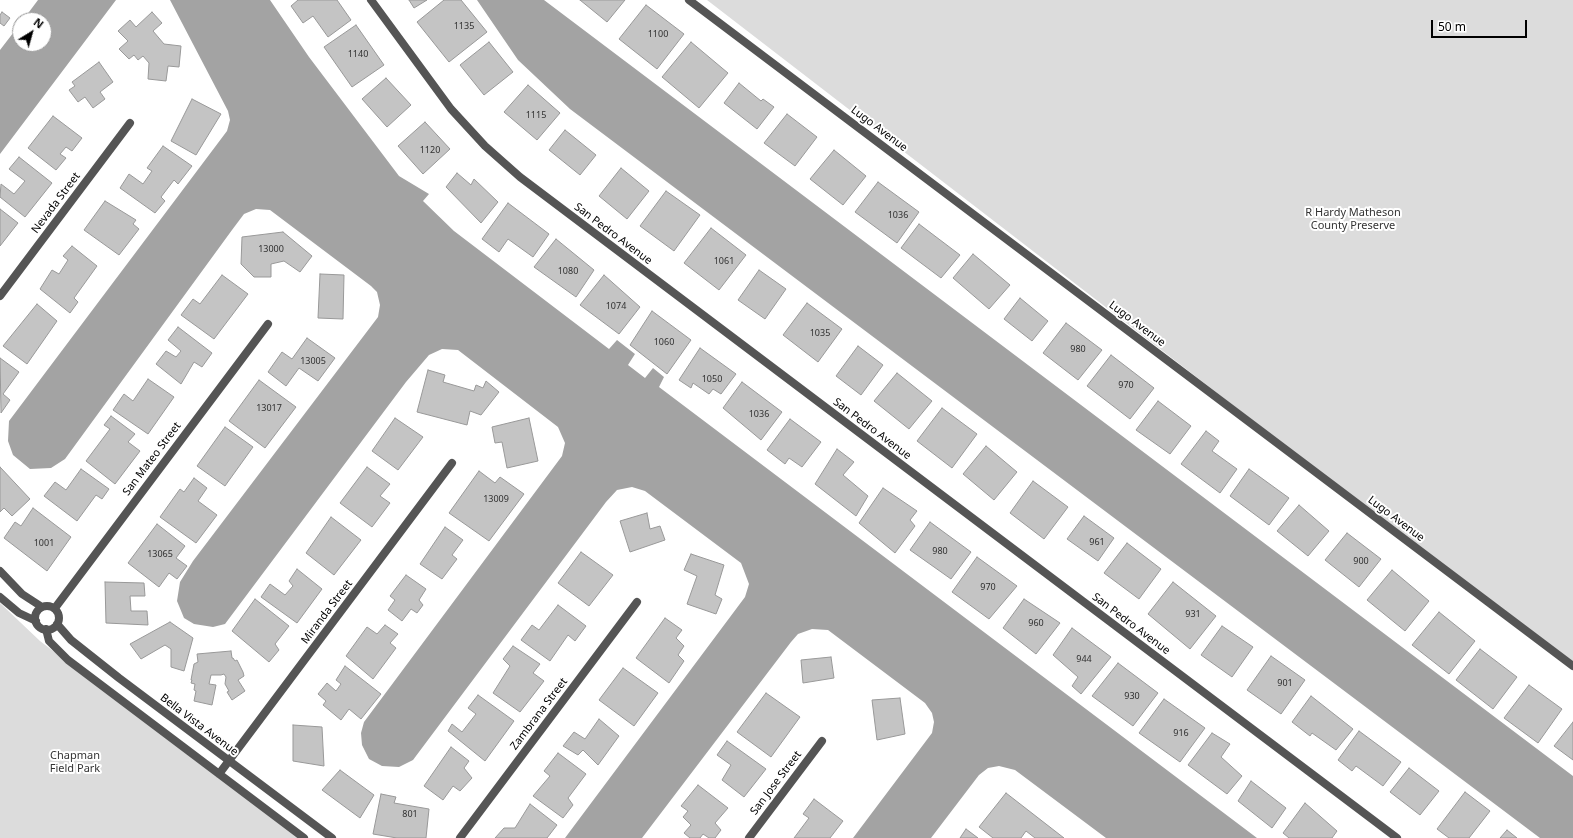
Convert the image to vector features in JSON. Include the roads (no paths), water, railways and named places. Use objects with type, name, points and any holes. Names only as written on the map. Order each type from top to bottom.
[{"type":"street","name":"San Pedro Avenue","points":[[370,0],[451,109],[485,146],[520,177],[1397,838]]},
{"type":"street","name":"Lugo Avenue","points":[[689,0],[1573,666]]},
{"type":"street","name":"Nevada Street","points":[[0,296],[130,123]]},
{"type":"street","name":"San Mateo Street","points":[[55,608],[268,324]]},
{"type":"street","name":"Miranda Street","points":[[219,774],[452,463]]},
{"type":"street","points":[[0,571],[22,594],[42,607],[49,606],[55,608],[59,617],[57,624],[52,628],[46,629],[39,627],[36,621],[36,614],[42,607]]},
{"type":"street","points":[[0,597],[19,613],[36,621]]},
{"type":"street","name":"Zambrana Street","points":[[460,838],[637,602]]},
{"type":"street","name":"Bella Vista Avenue","points":[[57,624],[66,635],[101,665],[332,838]]},
{"type":"street","points":[[46,629],[49,641],[68,660],[304,838]]},
{"type":"street","name":"San Jose Street","points":[[749,838],[822,741]]},
{"type":"park label","name":"R Hardy Matheson County Preserve","points":[[1353,219]]},
{"type":"park label","name":"Chapman Field Park","points":[[75,762]]}]
